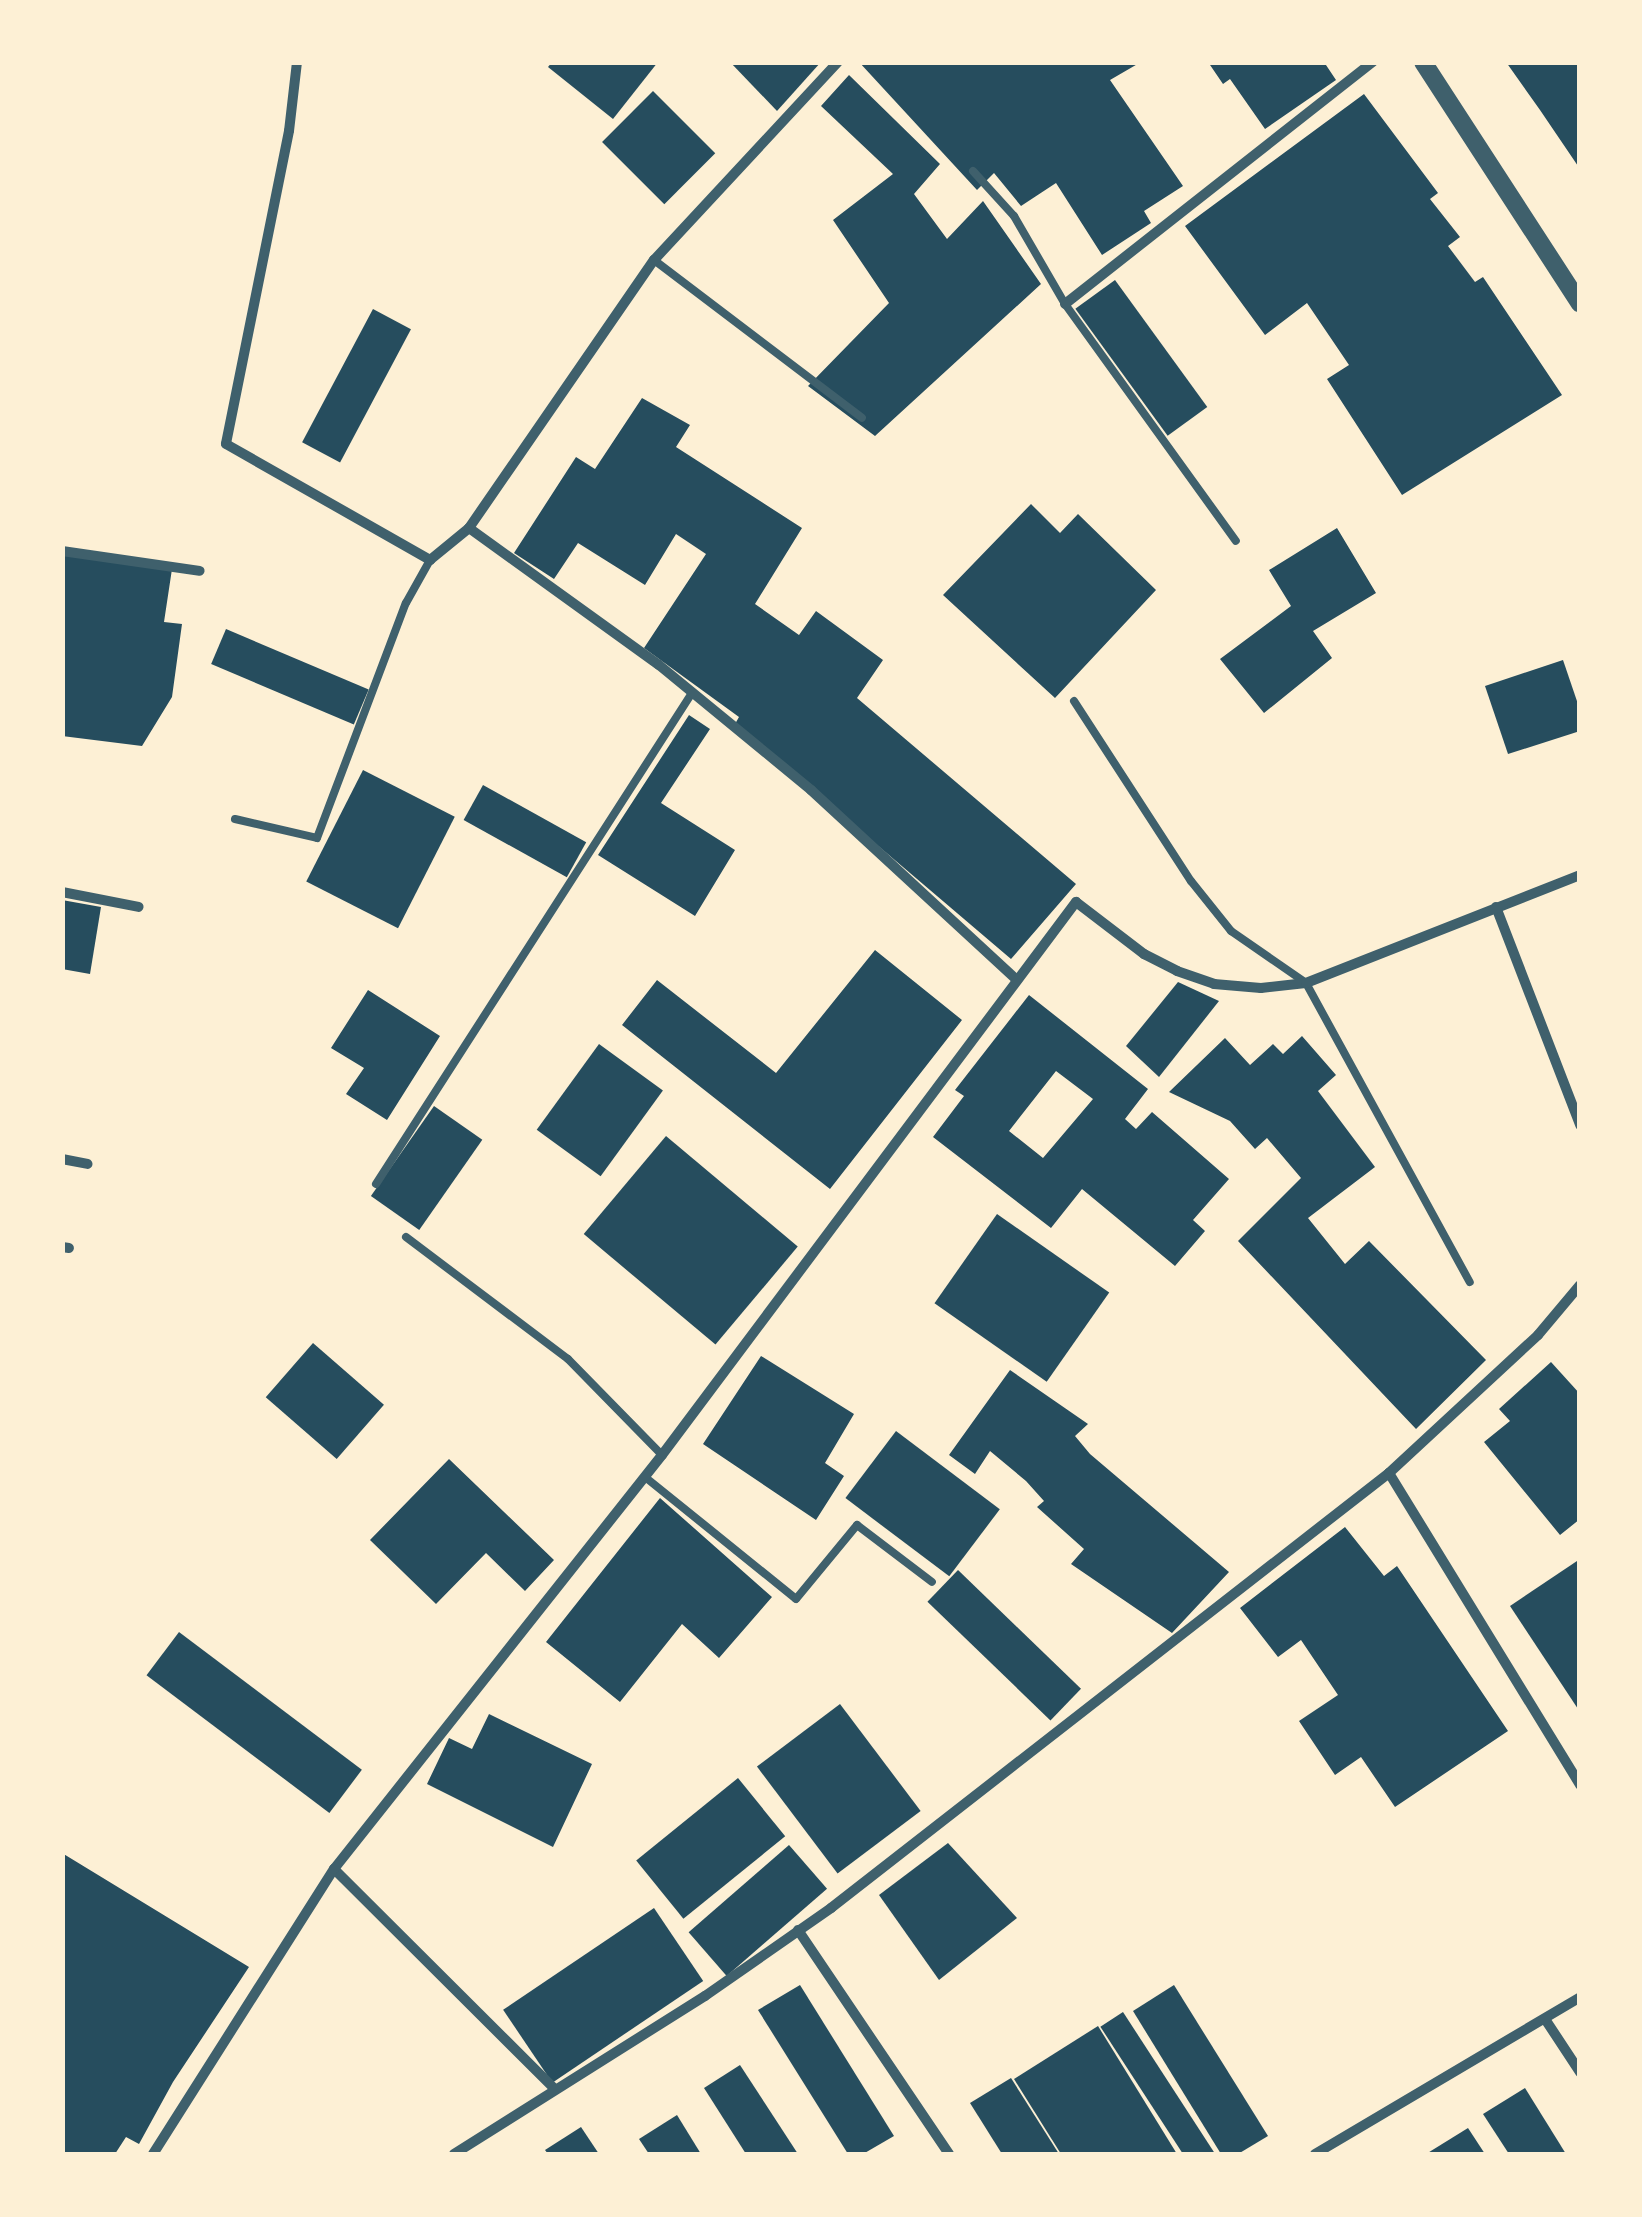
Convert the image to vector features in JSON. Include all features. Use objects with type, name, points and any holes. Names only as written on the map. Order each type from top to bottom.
[{"type":"street","points":[[298,62],[289,131],[226,444],[430,560],[469,528],[654,260],[838,62]]},
{"type":"street","points":[[1065,304],[1373,62]]},
{"type":"street","points":[[1423,62],[1580,304]]},
{"type":"street","points":[[469,528],[692,693],[811,790],[1017,980]]},
{"type":"street","points":[[62,551],[200,571]]},
{"type":"street","points":[[153,2154],[334,1868],[662,1455],[1076,902],[1144,954],[1195,978],[1261,988],[1306,983],[1580,876]]},
{"type":"street","points":[[62,892],[139,907]]},
{"type":"street","points":[[1496,907],[1580,1124]]},
{"type":"street","points":[[62,1159],[88,1164]]},
{"type":"street","points":[[454,2154],[704,1996],[798,1930],[1389,1473],[1538,1335],[1580,1285]]},
{"type":"street","points":[[1389,1473],[1580,1785]]},
{"type":"street","points":[[334,1868],[554,2089]]},
{"type":"street","points":[[798,1930],[949,2154]]},
{"type":"street","points":[[1315,2154],[1580,1997]]},
{"type":"street","points":[[1545,2019],[1580,2072]]},
{"type":"lane","points":[[973,171],[1014,216],[1065,304],[1236,541]]},
{"type":"lane","points":[[654,260],[862,418]]},
{"type":"lane","points":[[235,819],[316,838],[406,602],[430,560]]},
{"type":"lane","points":[[376,1184],[692,693]]},
{"type":"lane","points":[[1074,702],[1191,881],[1231,930],[1306,983],[1470,1282]]},
{"type":"lane","points":[[406,1237],[568,1358],[662,1455]]},
{"type":"lane","points":[[644,1477],[796,1599],[856,1525],[932,1582]]},
{"type":"building","points":[[552,62],[658,62],[613,119],[548,67]]},
{"type":"building","points":[[730,62],[821,62],[777,111]]},
{"type":"building","points":[[859,62],[1141,62],[1110,80],[1183,186],[1144,211],[1151,223],[1102,255],[1056,183],[1021,206],[994,173],[977,190]]},
{"type":"building","points":[[1208,62],[1324,62],[1336,80],[1265,129],[1230,79],[1223,84]]},
{"type":"building","points":[[1506,62],[1580,62],[1580,169],[1540,110]]},
{"type":"building","points":[[849,75],[940,164],[914,194],[947,239],[983,201],[1041,284],[875,436],[808,386],[889,303],[833,220],[893,174],[821,106]]},
{"type":"building","points":[[653,91],[715,153],[664,204],[602,142]]},
{"type":"building","points":[[1364,94],[1438,193],[1430,199],[1460,237],[1448,246],[1475,282],[1483,277],[1562,395],[1402,495],[1327,379],[1349,365],[1307,303],[1265,335],[1185,226]]},
{"type":"building","points":[[1115,280],[1207,407],[1168,436],[1075,309]]},
{"type":"building","points":[[373,309],[411,329],[340,463],[302,442]]},
{"type":"building","points":[[642,398],[690,425],[676,447],[802,528],[755,604],[799,635],[816,611],[883,660],[857,698],[1076,884],[1011,959],[735,724],[739,717],[644,648],[706,554],[676,534],[645,585],[578,543],[554,579],[514,553],[576,457],[595,469]]},
{"type":"building","points":[[1031,504],[1060,533],[1078,514],[1156,590],[1055,698],[943,595]]},
{"type":"building","points":[[1337,528],[1376,593],[1313,631],[1332,658],[1264,713],[1220,659],[1291,606],[1269,570]]},
{"type":"building","points":[[62,554],[172,569],[164,622],[182,624],[172,697],[142,746],[62,736]]},
{"type":"building","points":[[226,629],[369,690],[354,725],[211,664]]},
{"type":"building","points":[[1563,660],[1580,710],[1580,731],[1508,754],[1485,686]]},
{"type":"building","points":[[689,715],[710,729],[661,803],[735,850],[695,916],[598,855]]},
{"type":"building","points":[[363,770],[455,817],[398,928],[306,881]]},
{"type":"building","points":[[483,785],[586,842],[567,877],[464,820]]},
{"type":"building","points":[[62,900],[101,907],[90,974],[62,969]]},
{"type":"building","points":[[875,950],[962,1020],[830,1189],[622,1025],[657,980],[776,1073]]},
{"type":"building","points":[[1178,982],[1219,1001],[1159,1077],[1126,1046]]},
{"type":"building","points":[[368,990],[440,1036],[387,1120],[346,1094],[364,1068],[331,1048]]},
{"type":"building","points":[[1029,995],[1148,1089],[1125,1119],[1136,1129],[1152,1112],[1229,1179],[1193,1220],[1205,1231],[1175,1266],[1082,1189],[1051,1228],[933,1137],[964,1096],[955,1090]],"holes":[[[1056,1071],[1093,1099],[1043,1158],[1009,1131]]]},
{"type":"building","points":[[1302,1036],[1336,1075],[1318,1091],[1375,1167],[1308,1218],[1345,1264],[1369,1241],[1486,1360],[1416,1429],[1238,1241],[1301,1178],[1267,1138],[1255,1149],[1230,1121],[1169,1092],[1225,1038],[1250,1065],[1273,1044],[1283,1054]]},
{"type":"building","points":[[599,1044],[663,1090],[601,1176],[537,1130]]},
{"type":"building","points":[[434,1106],[482,1140],[419,1230],[371,1196]]},
{"type":"building","points":[[666,1136],[798,1247],[715,1345],[584,1234]]},
{"type":"building","points":[[997,1214],[1109,1293],[1047,1382],[934,1303]]},
{"type":"building","points":[[313,1343],[384,1405],[337,1459],[266,1397]]},
{"type":"building","points":[[761,1356],[854,1414],[825,1463],[844,1476],[816,1520],[703,1444]]},
{"type":"building","points":[[1551,1362],[1580,1394],[1580,1519],[1560,1535],[1484,1442],[1510,1421],[1499,1409]]},
{"type":"building","points":[[1010,1370],[1088,1424],[1075,1436],[1090,1454],[1229,1572],[1172,1633],[1071,1564],[1084,1549],[1037,1507],[1044,1501],[1026,1481],[990,1451],[975,1474],[949,1455]]},
{"type":"building","points":[[896,1431],[1000,1509],[949,1576],[845,1498]]},
{"type":"building","points":[[449,1459],[554,1560],[525,1591],[486,1553],[436,1604],[370,1540]]},
{"type":"building","points":[[660,1498],[772,1597],[719,1658],[682,1624],[620,1702],[546,1642]]},
{"type":"building","points":[[1345,1527],[1384,1576],[1397,1566],[1508,1731],[1395,1807],[1361,1757],[1335,1775],[1299,1721],[1338,1695],[1301,1640],[1278,1657],[1240,1608]]},
{"type":"building","points":[[1580,1559],[1580,1712],[1510,1606]]},
{"type":"building","points":[[958,1570],[1081,1689],[1050,1720],[927,1602]]},
{"type":"building","points":[[179,1632],[362,1770],[329,1813],[147,1675]]},
{"type":"building","points":[[840,1704],[921,1811],[838,1874],[757,1767]]},
{"type":"building","points":[[489,1714],[592,1764],[553,1847],[427,1784],[449,1738],[472,1749]]},
{"type":"building","points":[[738,1778],[785,1836],[683,1919],[636,1860]]},
{"type":"building","points":[[948,1843],[1017,1918],[939,1980],[879,1895]]},
{"type":"building","points":[[789,1845],[827,1889],[727,1976],[689,1932]]},
{"type":"building","points":[[62,1853],[249,1967],[173,2082],[139,2144],[126,2137],[115,2154],[62,2154]]},
{"type":"building","points":[[654,1908],[703,1981],[552,2083],[503,2010]]},
{"type":"building","points":[[800,1985],[894,2136],[863,2154],[848,2154],[758,2010]]},
{"type":"building","points":[[1174,1985],[1268,2136],[1238,2154],[1221,2154],[1133,2011]]},
{"type":"building","points":[[1123,2012],[1215,2154],[1183,2154],[1100,2027]]},
{"type":"building","points":[[1098,2026],[1177,2154],[1061,2154],[1014,2079]]},
{"type":"building","points":[[740,2065],[798,2154],[746,2154],[704,2088]]},
{"type":"building","points":[[1011,2078],[1059,2154],[1002,2154],[970,2103]]},
{"type":"building","points":[[1525,2088],[1566,2154],[1509,2154],[1483,2114]]},
{"type":"building","points":[[677,2115],[701,2154],[649,2154],[639,2139]]},
{"type":"building","points":[[581,2127],[599,2154],[548,2154],[545,2150]]},
{"type":"building","points":[[1468,2128],[1485,2154],[1426,2154]]}]
